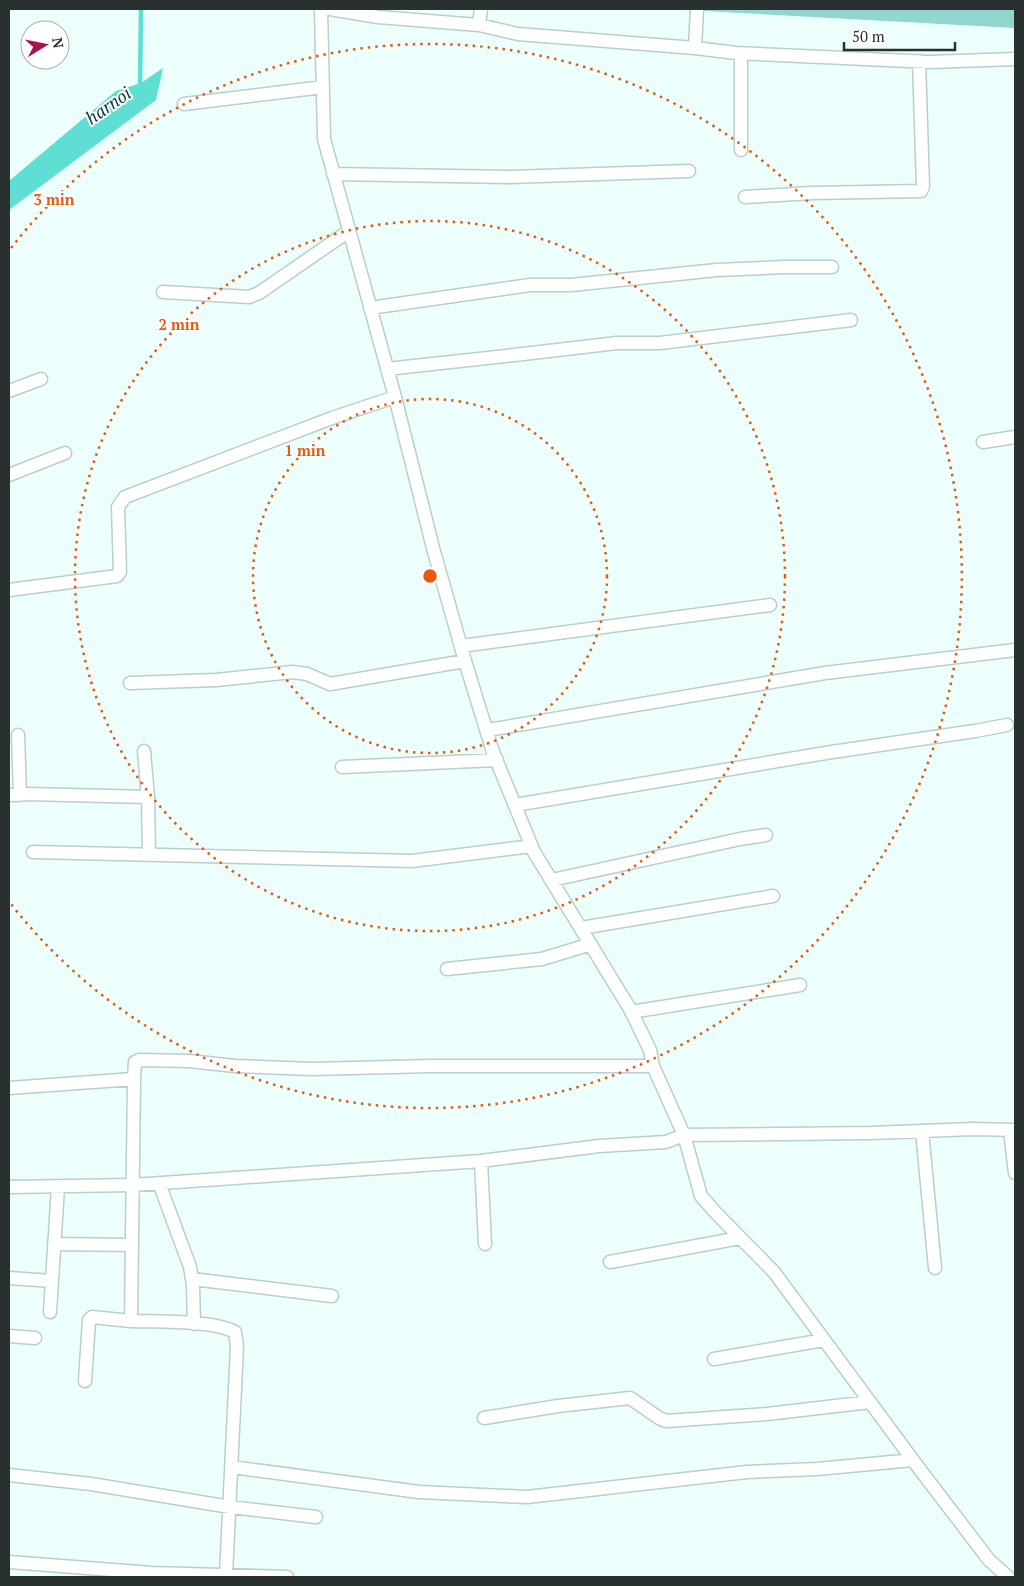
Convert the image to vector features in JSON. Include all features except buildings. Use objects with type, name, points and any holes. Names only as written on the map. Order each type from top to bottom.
[{"type":"street","points":[[320,9],[324,139],[465,661],[497,760],[532,846],[631,1012],[652,1056],[653,1066],[684,1135],[702,1196],[774,1272],[989,1560],[1008,1577]]},
{"type":"street","points":[[330,9],[378,17],[479,25],[518,34],[695,48],[741,54],[919,61],[1015,59]]},
{"type":"street","points":[[479,25],[481,9]]},
{"type":"street","points":[[695,48],[697,9]]},
{"type":"street","points":[[741,54],[741,150]]},
{"type":"street","points":[[745,197],[814,193],[921,191],[923,187],[919,61]]},
{"type":"street","points":[[184,104],[323,87]]},
{"type":"street","points":[[334,174],[510,178],[688,172]]},
{"type":"street","points":[[162,292],[249,297],[260,293],[349,231]]},
{"type":"street","points":[[370,308],[530,285],[571,285],[717,270],[832,267]]},
{"type":"street","points":[[387,369],[532,354],[617,342],[660,343],[851,320]]},
{"type":"street","points":[[9,391],[40,379]]},
{"type":"street","points":[[9,590],[117,576],[120,572],[118,507],[125,497],[332,418],[395,397]]},
{"type":"street","points":[[983,442],[1015,437]]},
{"type":"street","points":[[9,475],[65,453]]},
{"type":"street","points":[[461,646],[770,605]]},
{"type":"street","points":[[488,730],[825,673],[1015,650]]},
{"type":"street","points":[[130,682],[216,680],[293,672],[307,674],[330,684],[465,661]]},
{"type":"street","points":[[516,805],[832,752],[975,731],[1007,724]]},
{"type":"street","points":[[18,735],[14,795],[148,797]]},
{"type":"street","points":[[144,751],[148,797],[149,854]]},
{"type":"street","points":[[342,767],[497,760]]},
{"type":"street","points":[[552,880],[766,835]]},
{"type":"street","points":[[33,852],[412,861],[532,846]]},
{"type":"street","points":[[581,928],[773,896]]},
{"type":"street","points":[[447,969],[542,959],[591,944]]},
{"type":"street","points":[[631,1012],[800,985]]},
{"type":"street","points":[[131,1321],[134,1079],[135,1062],[139,1060],[189,1061],[235,1066],[312,1069],[432,1066],[653,1066]]},
{"type":"street","points":[[9,1088],[134,1079]]},
{"type":"street","points":[[9,1187],[133,1185],[481,1161],[599,1146],[666,1142],[684,1135],[871,1133],[974,1129],[1013,1130],[1015,1172]]},
{"type":"street","points":[[922,1131],[935,1268]]},
{"type":"street","points":[[481,1161],[485,1244]]},
{"type":"street","points":[[159,1183],[190,1267],[194,1324]]},
{"type":"street","points":[[50,1312],[58,1187]]},
{"type":"street","points":[[610,1262],[740,1238]]},
{"type":"street","points":[[54,1244],[132,1245]]},
{"type":"street","points":[[9,1278],[52,1281]]},
{"type":"street","points":[[192,1279],[332,1296]]},
{"type":"street","points":[[85,1381],[89,1320],[92,1317],[194,1324],[230,1329],[235,1332],[237,1347],[226,1575]]},
{"type":"street","points":[[9,1336],[35,1338]]},
{"type":"street","points":[[714,1359],[824,1340]]},
{"type":"street","points":[[484,1418],[558,1406],[630,1398],[666,1421],[767,1414],[870,1402]]},
{"type":"street","points":[[232,1466],[419,1492],[527,1497],[747,1472],[913,1460]]},
{"type":"street","points":[[9,1475],[92,1484],[230,1507],[316,1517]]},
{"type":"street","points":[[9,1562],[152,1573],[287,1577]]},
{"type":"shaded area","points":[[668,9],[1015,9],[1015,28]]},
{"type":"water","points":[[163,68],[156,100],[9,210],[9,181],[116,91],[141,83]]},
{"type":"waterway","name":"harnoi","points":[[141,9],[140,83],[145,87]]}]
